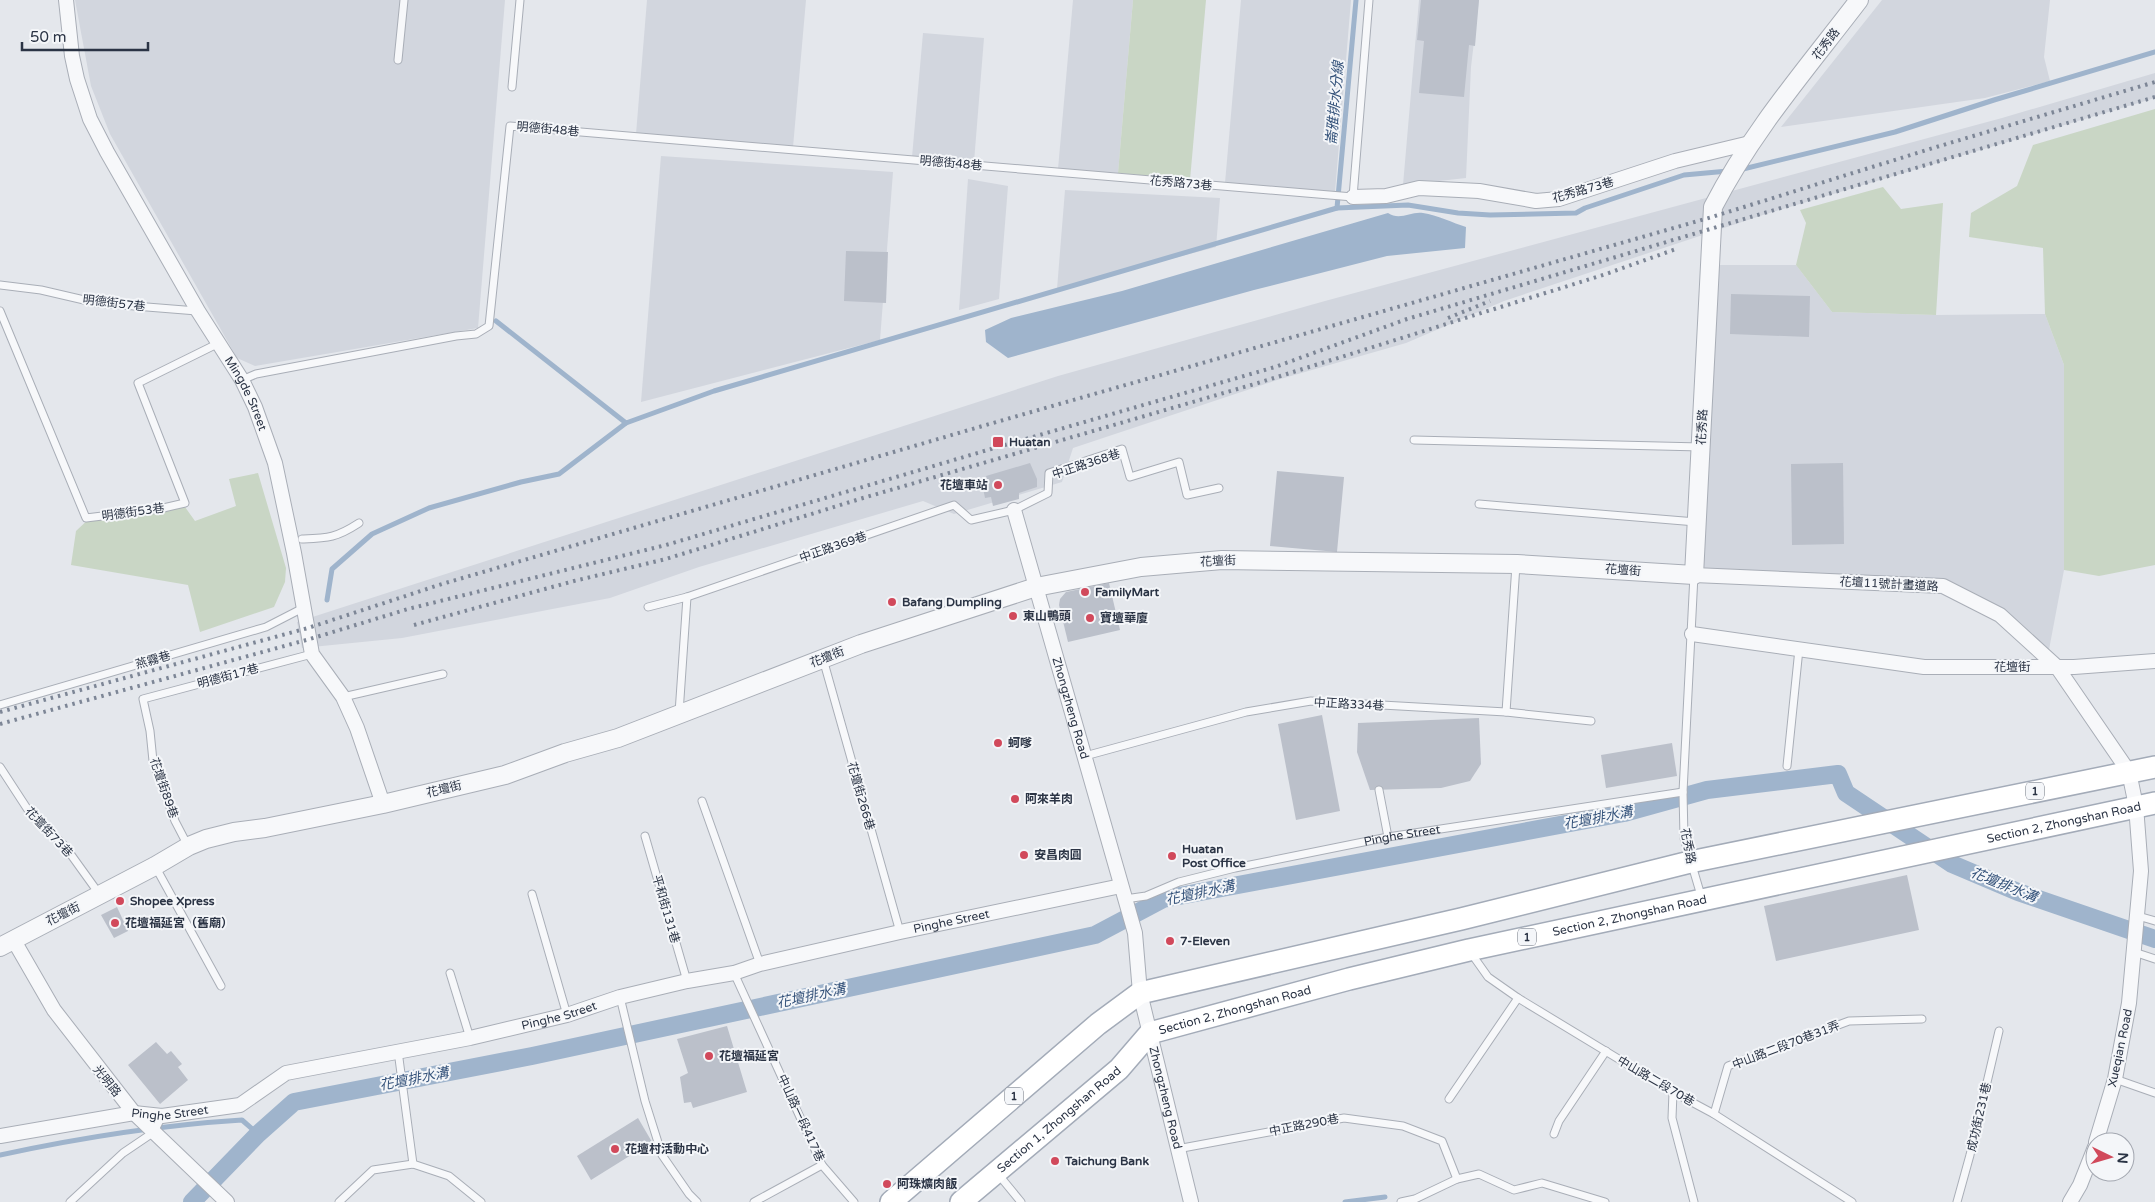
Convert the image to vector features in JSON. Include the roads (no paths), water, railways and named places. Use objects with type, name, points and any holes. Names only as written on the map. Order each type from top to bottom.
[{"type":"main road","name":"1","points":[[891,1202],[1098,1024],[1140,992],[1461,919],[1690,862],[2155,767]]},
{"type":"main road","name":"Section 2, Zhongshan Road","points":[[1150,1033],[1349,979],[1469,950],[2145,804]]},
{"type":"main road","name":"Section 1, Zhongshan Road","points":[[961,1202],[1119,1069],[1150,1033]]},
{"type":"street","name":"Mingde Street","points":[[66,0],[74,64],[90,119],[198,311],[242,380],[255,407],[275,463],[294,553],[312,654],[342,697],[357,728],[383,804]]},
{"type":"street","name":"花秀路","points":[[1694,575],[1713,207],[1729,175],[1750,143],[1860,0]]},
{"type":"street","name":"花秀路73巷","points":[[1353,197],[1386,196],[1419,188],[1480,191],[1536,201],[1558,199],[1675,161],[1750,143]]},
{"type":"street","name":"Zhongzheng Road","points":[[1014,510],[1135,933],[1140,992],[1190,1202]]},
{"type":"street","name":"花壇街","points":[[6,943],[155,866],[189,846],[234,832],[265,828],[383,804],[505,775],[565,753],[618,738],[860,644],[1036,587],[1141,567],[1222,560],[1516,564],[1694,575]]},
{"type":"street","name":"花壇11號計畫道路","points":[[1694,575],[1944,586],[2000,614],[2057,667],[2129,772]]},
{"type":"street","name":"花壇街","points":[[1692,634],[1924,667],[2057,667],[2155,661]]},
{"type":"street","points":[[2129,772],[2145,804],[2138,916]]},
{"type":"street","name":"Pinghe Street","points":[[0,1136],[134,1113],[162,1116],[240,1105],[286,1072],[470,1038],[567,1015],[620,996],[686,981],[734,973],[760,964],[900,932],[1124,897]]},
{"type":"street","name":"Xueqian Road","points":[[2099,1132],[2115,1079],[2129,1003],[2138,916]]},
{"type":"street","name":"光明路","points":[[6,943],[54,1010],[134,1113],[227,1202]]},
{"type":"street","points":[[2070,1202],[2085,1172]]},
{"type":"lane","points":[[398,60],[404,0]]},
{"type":"lane","points":[[512,87],[520,0]]},
{"type":"lane","points":[[1353,197],[1369,0]]},
{"type":"lane","name":"明德街48巷","points":[[242,380],[256,374],[456,336],[476,334],[489,326],[510,126],[1009,168]]},
{"type":"lane","name":"花秀路73巷","points":[[1009,168],[1353,197]]},
{"type":"lane","name":"明德街57巷","points":[[0,285],[41,290],[97,303],[198,311]]},
{"type":"lane","name":"明德街53巷","points":[[0,311],[86,518],[159,509],[185,503],[138,383],[219,343]]},
{"type":"lane","points":[[1414,440],[1701,447]]},
{"type":"lane","name":"中正路368巷","points":[[1014,510],[1048,493],[1049,473],[1122,449],[1130,477],[1179,462],[1187,495],[1219,488]]},
{"type":"lane","points":[[1479,504],[1697,522]]},
{"type":"lane","name":"中正路369巷","points":[[648,607],[687,597],[954,505],[971,520],[1014,510]]},
{"type":"lane","points":[[302,539],[330,538],[344,533],[359,523]]},
{"type":"lane","points":[[1506,712],[1516,564]]},
{"type":"lane","name":"花秀路","points":[[1694,575],[1683,792],[1684,838],[1702,899]]},
{"type":"lane","points":[[679,713],[687,597]]},
{"type":"lane","name":"燕霧巷","points":[[0,705],[266,626],[303,608]]},
{"type":"lane","points":[[1787,766],[1799,648]]},
{"type":"lane","name":"明德街17巷","points":[[143,699],[312,654]]},
{"type":"lane","name":"花壇街266巷","points":[[823,659],[900,932]]},
{"type":"lane","points":[[342,697],[443,674]]},
{"type":"lane","name":"花壇街89巷","points":[[143,699],[150,731],[153,760],[175,821],[189,846]]},
{"type":"lane","name":"中正路334巷","points":[[1084,756],[1246,712],[1311,702],[1506,712],[1591,721]]},
{"type":"lane","name":"花壇街73巷","points":[[0,767],[30,813],[64,845],[100,895]]},
{"type":"lane","points":[[1379,790],[1388,837]]},
{"type":"lane","name":"Pinghe Street","points":[[1124,897],[1146,896],[1179,882],[1235,868],[1388,837],[1683,792]]},
{"type":"lane","points":[[702,801],[760,964]]},
{"type":"lane","name":"平和街131巷","points":[[645,836],[686,981]]},
{"type":"lane","points":[[155,866],[221,986]]},
{"type":"lane","points":[[532,894],[567,1015]]},
{"type":"lane","points":[[2138,916],[2155,921]]},
{"type":"lane","name":"中山路二段70巷","points":[[1469,950],[1488,977],[1518,998],[1673,1092],[1714,1114],[1852,1202]]},
{"type":"lane","points":[[2134,952],[2155,959]]},
{"type":"lane","points":[[450,973],[470,1038]]},
{"type":"lane","name":"中山路一段417巷","points":[[734,973],[822,1164],[854,1202]]},
{"type":"lane","points":[[620,996],[645,1101],[662,1155],[689,1194],[697,1202]]},
{"type":"lane","points":[[1449,1099],[1518,998]]},
{"type":"lane","name":"中山路二段70巷31弄","points":[[1714,1114],[1728,1066],[1849,1021],[1922,1019]]},
{"type":"lane","name":"成功街231巷","points":[[1957,1202],[1999,1030]]},
{"type":"lane","points":[[398,1051],[413,1164]]},
{"type":"lane","points":[[1554,1134],[1559,1120],[1606,1051]]},
{"type":"lane","points":[[2115,1079],[2155,1093]]},
{"type":"lane","points":[[1673,1092],[1672,1118],[1694,1202]]},
{"type":"lane","points":[[70,1202],[123,1153],[154,1132],[162,1116]]},
{"type":"lane","name":"中正路290巷","points":[[1177,1149],[1344,1118],[1403,1126],[1442,1141],[1457,1179]]},
{"type":"lane","points":[[339,1202],[373,1170],[413,1164],[450,1176],[481,1202]]},
{"type":"lane","points":[[754,1202],[822,1164]]},
{"type":"lane","points":[[996,1172],[1021,1202]]},
{"type":"lane","points":[[1401,1202],[1415,1199],[1457,1179],[1480,1174],[1514,1190],[1542,1183],[1605,1202]]},
{"type":"water","points":[[1388,213],[1401,216],[1423,213],[1466,227],[1465,248],[1387,256],[1254,290],[1008,358],[986,342],[985,330],[1011,318],[1122,291]]},
{"type":"waterway","name":"崙雅排水分線","points":[[1337,208],[1356,0]]},
{"type":"waterway","points":[[1739,170],[1895,132],[2155,52]]},
{"type":"waterway","points":[[496,321],[626,423],[714,391],[1337,208],[1408,205],[1458,213],[1490,215],[1576,213],[1585,208],[1684,175],[1728,171]]},
{"type":"waterway","points":[[327,600],[332,569],[372,534],[429,508],[521,482],[559,474],[626,423]]},
{"type":"waterway","name":"花壇排水溝","points":[[192,1202],[258,1134],[294,1102],[532,1056],[1095,935],[1163,899],[1624,813],[1707,790],[1838,774],[1846,793],[1952,864],[2018,892],[2155,939]]},
{"type":"waterway","points":[[0,1155],[120,1133],[212,1122],[242,1120],[258,1134]]},
{"type":"waterway","points":[[1345,1202],[1385,1197]]},
{"type":"railway","points":[[0,712],[308,628],[442,584],[986,425],[1712,217],[1933,148],[2155,82]]},
{"type":"railway","points":[[0,724],[310,639],[408,609],[666,545],[1275,367],[1407,319],[2155,97]]},
{"type":"railway","points":[[414,625],[574,581],[666,559],[863,498],[1258,383],[1606,274],[1676,249]]},
{"type":"railway","points":[[1448,318],[1490,301]]},
{"type":"place","name":"Huatan","points":[[998,442]]},
{"type":"place","name":"花壇車站","points":[[998,485]]},
{"type":"place","name":"FamilyMart","points":[[1085,592]]},
{"type":"place","name":"Bafang Dumpling","points":[[892,602]]},
{"type":"place","name":"東山鴨頭","points":[[1013,616]]},
{"type":"place","name":"寶壇華廈","points":[[1090,618]]},
{"type":"place","name":"蚵嗲","points":[[998,743]]},
{"type":"place","name":"阿來羊肉","points":[[1015,799]]},
{"type":"place","name":"安昌肉圓","points":[[1024,855]]},
{"type":"place","name":"Huatan Post Office","points":[[1172,856]]},
{"type":"place","name":"Shopee Xpress","points":[[120,901]]},
{"type":"place","name":"花壇福延宮（舊廟）","points":[[115,923]]},
{"type":"place","name":"7-Eleven","points":[[1170,941]]},
{"type":"place","name":"花壇福延宮","points":[[709,1056]]},
{"type":"place","name":"花壇村活動中心","points":[[615,1149]]},
{"type":"place","name":"Taichung Bank","points":[[1055,1161]]},
{"type":"place","name":"阿珠爌肉飯","points":[[887,1184]]}]
